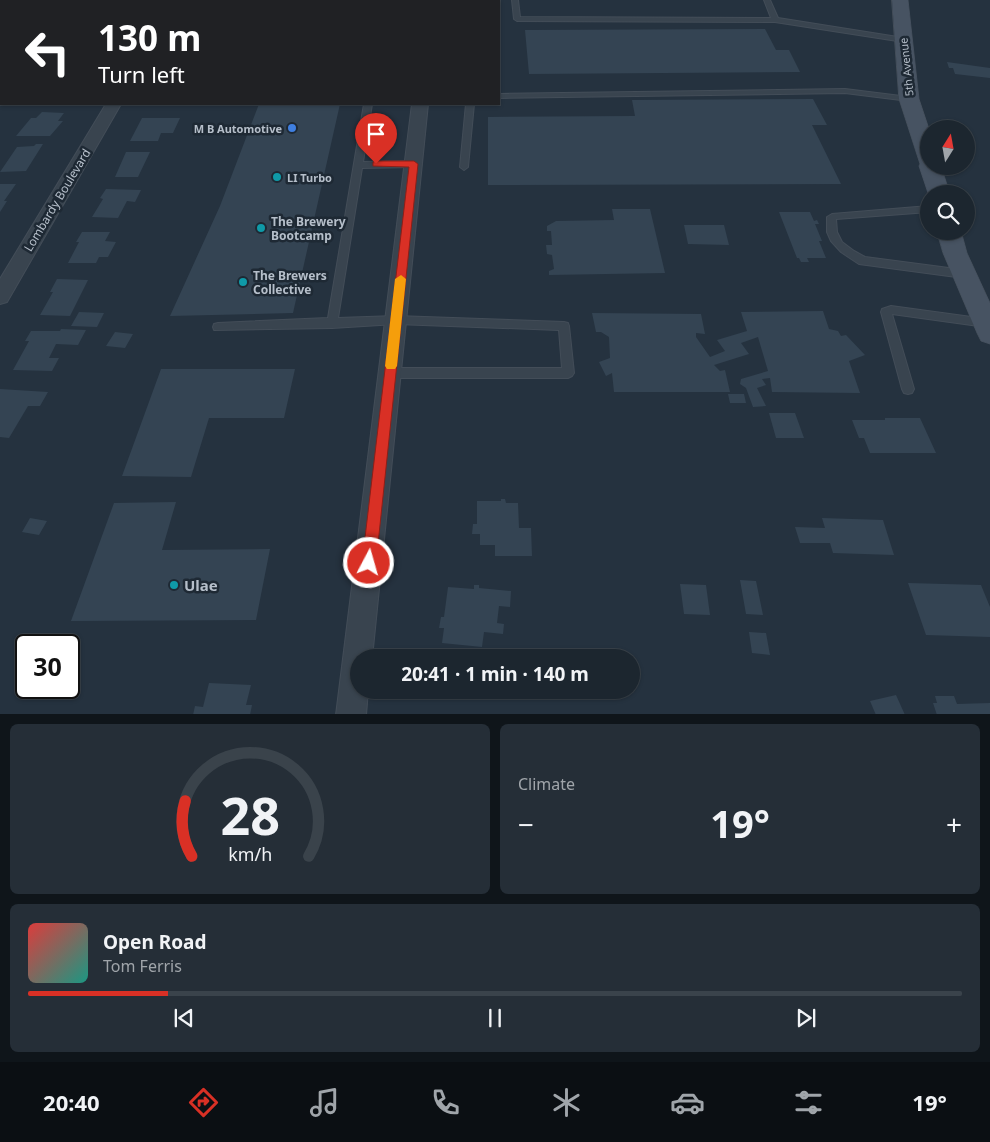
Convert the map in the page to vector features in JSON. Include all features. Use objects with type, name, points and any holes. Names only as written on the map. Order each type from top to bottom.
[{"type":"main road","name":"5th Avenue","points":[[900,0],[909,99],[920,133]]},
{"type":"main road","points":[[951,240],[955,253],[988,328]]},
{"type":"street","name":"Lombardy Boulevard","points":[[0,296],[112,105]]},
{"type":"street","points":[[351,714],[420,105]]},
{"type":"lane","points":[[515,0],[516,19],[775,20],[904,40]]},
{"type":"lane","points":[[768,0],[775,20]]},
{"type":"lane","points":[[500,96],[845,91],[909,99]]},
{"type":"lane","points":[[332,324],[368,105]]},
{"type":"lane","points":[[464,167],[470,105]]},
{"type":"lane","points":[[357,165],[414,164]]},
{"type":"lane","points":[[920,210],[842,215],[832,217],[830,224],[839,246],[849,255],[863,261],[964,274]]},
{"type":"lane","points":[[908,389],[886,312],[898,310],[988,328]]},
{"type":"lane","points":[[218,327],[396,320],[564,326],[568,373],[390,373]]},
{"type":"building","points":[[765,29],[776,50],[789,50],[800,72],[529,74],[525,30]]},
{"type":"building","points":[[947,62],[990,68],[990,78],[955,74],[953,68],[949,68]]},
{"type":"building","points":[[813,99],[827,125],[812,125],[841,184],[488,185],[488,117],[635,116],[632,100]]},
{"type":"building","points":[[259,105],[340,105],[293,313],[170,316],[220,206]]},
{"type":"building","points":[[42,112],[64,113],[58,121],[63,121],[50,136],[16,136],[31,118],[36,118]]},
{"type":"building","points":[[142,118],[180,118],[173,133],[161,133],[158,141],[130,141]]},
{"type":"building","points":[[36,144],[43,144],[26,171],[0,172],[17,147],[34,146]]},
{"type":"building","points":[[126,152],[150,152],[138,177],[115,177]]},
{"type":"building","points":[[0,184],[16,184],[4,201],[7,201],[0,212]]},
{"type":"building","points":[[106,189],[141,190],[135,202],[127,201],[118,218],[92,217],[103,199],[100,198]]},
{"type":"building","points":[[612,209],[650,209],[665,273],[549,275],[549,271],[554,269],[552,255],[547,254],[546,245],[552,245],[551,231],[547,231],[547,226],[556,221],[614,220]]},
{"type":"building","points":[[779,212],[810,212],[814,221],[817,220],[819,224],[815,224],[826,258],[807,258],[809,262],[801,262],[797,258]]},
{"type":"building","points":[[684,225],[724,225],[729,245],[688,244]]},
{"type":"building","points":[[82,232],[110,232],[105,241],[116,242],[108,257],[99,257],[96,263],[68,263]]},
{"type":"building","points":[[57,279],[88,280],[70,316],[40,315],[53,292],[50,292]]},
{"type":"building","points":[[823,311],[829,329],[838,331],[841,336],[846,335],[865,355],[849,361],[860,393],[772,392],[770,378],[762,379],[766,385],[757,388],[766,406],[753,407],[746,388],[740,384],[741,379],[768,371],[758,337],[741,343],[749,354],[714,365],[720,371],[725,370],[730,392],[614,392],[612,373],[606,376],[599,362],[610,358],[609,337],[601,332],[596,332],[592,313],[701,314],[705,334],[696,333],[696,337],[710,357],[725,351],[717,340],[747,331],[741,312]]},
{"type":"building","points":[[79,312],[104,313],[97,327],[71,326]]},
{"type":"building","points":[[61,329],[86,330],[78,345],[56,344],[49,358],[59,358],[52,371],[13,370],[29,341],[25,341],[31,331],[60,331]]},
{"type":"building","points":[[115,332],[133,334],[125,348],[106,346]]},
{"type":"building","points":[[161,369],[295,369],[284,418],[209,418],[191,477],[122,476]]},
{"type":"building","points":[[0,389],[48,392],[40,406],[28,406],[9,438],[0,437]]},
{"type":"building","points":[[728,394],[744,394],[746,403],[730,403]]},
{"type":"building","points":[[769,413],[795,413],[804,438],[776,438]]},
{"type":"building","points":[[885,418],[920,418],[936,453],[870,453],[864,438],[859,438],[852,420],[885,420]]},
{"type":"building","points":[[501,499],[505,499],[506,503],[518,503],[519,528],[531,528],[532,556],[495,556],[495,545],[480,545],[480,534],[472,534],[473,524],[477,524],[477,501],[501,501]]},
{"type":"building","name":"Ulae","points":[[176,502],[162,550],[270,549],[256,620],[71,621],[114,503]]},
{"type":"building","points":[[30,518],[47,521],[39,535],[22,532]]},
{"type":"building","points":[[822,518],[883,520],[894,555],[833,553],[830,543],[800,543],[795,527],[825,528]]},
{"type":"building","points":[[740,580],[756,581],[763,615],[746,614]]},
{"type":"building","points":[[908,583],[981,585],[990,607],[990,637],[926,635]]},
{"type":"building","points":[[680,584],[706,585],[710,615],[684,614]]},
{"type":"building","points":[[474,585],[479,585],[479,588],[511,591],[510,607],[499,606],[497,623],[504,624],[503,634],[484,632],[482,647],[442,643],[444,628],[439,628],[441,617],[444,617],[448,587],[474,589]]},
{"type":"building","points":[[749,632],[766,633],[770,655],[752,653]]},
{"type":"building","points":[[209,683],[251,685],[246,705],[252,705],[250,714],[193,714],[195,706],[203,707]]},
{"type":"building","points":[[896,695],[905,714],[876,714],[870,701]]},
{"type":"building","points":[[935,696],[954,696],[957,704],[990,703],[990,714],[937,714],[933,703],[937,703]]},
{"type":"slow traffic","points":[[391,366],[401,279]]},
{"type":"place","name":"M B Automotive","points":[[292,128]]},
{"type":"place","name":"LI Turbo","points":[[277,177]]},
{"type":"place","name":"The Brewery Bootcamp","points":[[261,228]]},
{"type":"place","name":"The Brewers Collective","points":[[243,282]]},
{"type":"place","name":"Ulae","points":[[174,585]]},
{"type":"route","points":[[369,563],[414,164],[376,164]]}]
